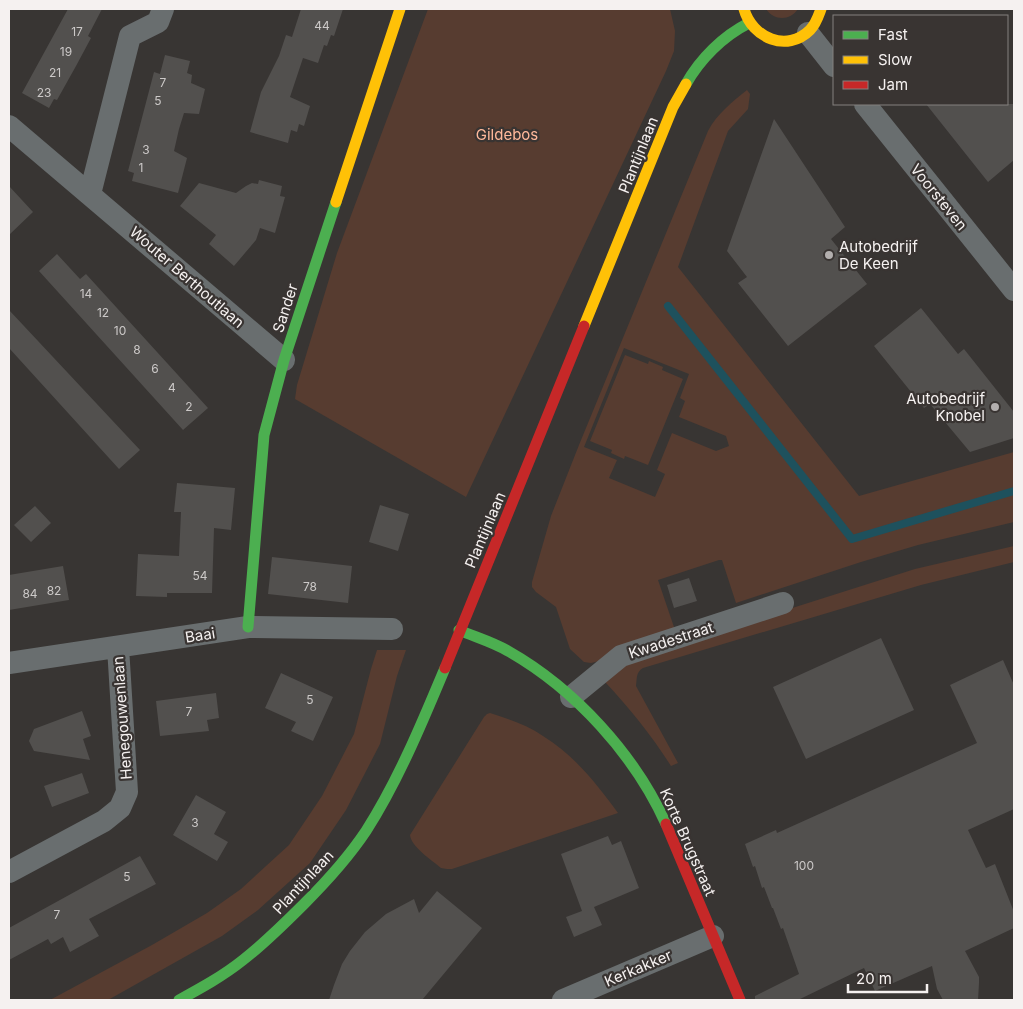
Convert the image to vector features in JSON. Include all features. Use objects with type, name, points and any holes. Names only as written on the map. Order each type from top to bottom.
[{"type":"main road","name":"Sander","points":[[248,627],[264,435],[284,360],[400,9]]},
{"type":"main road","points":[[744,9],[749,23],[758,33],[770,40],[783,42],[796,39],[808,33],[817,21],[821,9]]},
{"type":"main road","name":"Plantijnlaan","points":[[179,1000],[222,976],[267,941],[327,882],[356,846],[371,822],[398,774],[438,684],[674,107],[689,79],[708,54],[737,29],[749,23]]},
{"type":"main road","name":"Korte Brugstraat","points":[[459,630],[507,650],[543,674],[571,697],[599,725],[630,761],[655,801],[740,1000]]},
{"type":"street","points":[[90,194],[130,36],[158,22],[163,9]]},
{"type":"street","points":[[808,33],[833,65]]},
{"type":"street","name":"Voorsteven","points":[[866,105],[1014,290]]},
{"type":"street","name":"Wouter Berthoutlaan","points":[[9,126],[284,360]]},
{"type":"street","name":"Kwadestraat","points":[[571,697],[621,656],[782,603]]},
{"type":"street","name":"Baai","points":[[9,663],[248,627],[392,629]]},
{"type":"street","name":"Henegouwenlaan","points":[[9,872],[104,820],[120,808],[127,792],[118,647]]},
{"type":"street","name":"Kerkakker","points":[[562,1000],[713,936]]},
{"type":"green space","name":"Gildebos","points":[[428,9],[670,9],[675,31],[674,51],[666,71],[466,497],[295,399],[297,385],[337,253]]},
{"type":"green space","points":[[766,9],[798,9],[791,16],[782,18],[773,16]]},
{"type":"green space","points":[[747,90],[750,94],[748,109],[728,131],[678,267],[859,496],[1014,452],[1014,522],[918,545],[736,603],[722,560],[719,560],[658,580],[675,630],[599,661],[584,662],[570,649],[556,607],[536,592],[532,587],[532,582],[551,516],[708,131],[720,114]],"holes":[[[624,348],[689,374],[680,398],[685,401],[679,417],[726,436],[729,446],[716,451],[672,433],[657,470],[665,474],[655,497],[609,478],[617,460],[584,447]]]},
{"type":"green space","points":[[625,355],[648,364],[649,361],[663,367],[662,370],[683,379],[648,465],[625,456],[624,459],[611,453],[612,450],[590,441]]},
{"type":"green space","points":[[1014,546],[1014,562],[921,585],[643,668],[638,673],[636,686],[678,763],[671,766],[640,723],[606,683],[606,680],[624,666],[764,617],[915,569]]},
{"type":"green space","points":[[377,650],[406,650],[397,676],[380,744],[346,810],[310,863],[258,910],[222,936],[108,1000],[50,1000],[207,913],[241,889],[289,845],[322,796],[354,734]]},
{"type":"green space","points":[[490,713],[524,725],[565,752],[602,791],[618,813],[452,869],[441,868],[418,849],[411,840],[410,835],[484,717]]},
{"type":"building","points":[[68,9],[102,9],[88,36],[91,38],[57,100],[54,99],[49,108],[22,93]]},
{"type":"building","points":[[301,9],[343,9],[334,36],[331,35],[327,46],[324,45],[318,63],[303,58],[290,97],[310,106],[304,126],[299,124],[297,132],[291,130],[288,143],[250,132],[261,92],[279,56],[286,35],[292,37]]},
{"type":"building","points":[[165,55],[190,61],[187,73],[192,75],[191,83],[205,89],[199,114],[184,113],[179,129],[174,151],[187,158],[178,193],[132,181],[134,173],[128,171],[154,72],[160,74]]},
{"type":"building","points":[[1014,104],[1014,160],[988,182],[927,105]]},
{"type":"building","points":[[774,119],[845,227],[831,239],[867,284],[788,346],[738,283],[747,277],[727,251]]},
{"type":"building","points":[[259,180],[282,186],[280,196],[285,197],[275,233],[260,228],[256,240],[234,266],[209,244],[216,235],[180,206],[199,183],[236,193],[252,183],[258,184]]},
{"type":"building","points":[[9,186],[33,212],[9,235]]},
{"type":"building","points":[[57,254],[80,279],[86,274],[208,408],[183,430],[39,271]]},
{"type":"building","points":[[921,308],[958,354],[964,349],[1014,412],[1014,438],[970,452],[930,404],[924,408],[874,346]]},
{"type":"building","points":[[9,310],[140,450],[119,469],[9,348]]},
{"type":"building","points":[[177,483],[235,488],[231,530],[214,528],[212,593],[167,593],[167,597],[136,596],[138,554],[179,556],[181,512],[174,512]]},
{"type":"building","points":[[380,505],[409,514],[398,551],[369,542]]},
{"type":"building","points":[[35,506],[51,523],[31,542],[14,525]]},
{"type":"building","points":[[272,557],[352,566],[348,603],[268,594]]},
{"type":"building","points":[[63,566],[69,600],[9,610],[9,575]]},
{"type":"building","points":[[689,578],[697,601],[674,608],[667,585]]},
{"type":"building","points":[[881,638],[914,710],[806,759],[773,687]]},
{"type":"building","points":[[1003,660],[1014,685],[1014,809],[968,830],[986,868],[995,864],[1014,912],[1014,928],[965,951],[979,977],[978,1000],[943,1000],[937,989],[932,966],[875,991],[864,968],[798,1000],[755,1000],[755,996],[799,974],[783,928],[781,929],[764,887],[762,888],[745,844],[776,830],[777,833],[977,743],[950,685]]},
{"type":"building","points":[[281,673],[333,697],[313,741],[291,731],[296,722],[265,708]]},
{"type":"building","points":[[216,693],[219,718],[207,720],[209,731],[160,736],[156,701]]},
{"type":"building","points":[[82,711],[91,736],[83,739],[90,760],[34,751],[29,741],[34,729]]},
{"type":"building","points":[[82,773],[89,793],[52,807],[44,786]]},
{"type":"building","points":[[196,795],[226,812],[214,834],[228,842],[217,861],[173,835]]},
{"type":"building","points":[[608,836],[612,845],[621,841],[639,888],[594,907],[602,925],[574,937],[566,917],[582,911],[561,854]]},
{"type":"building","points":[[140,856],[156,884],[89,919],[99,936],[70,952],[63,937],[51,944],[48,939],[9,960],[9,928]]},
{"type":"building","points":[[437,891],[482,928],[422,1000],[329,1000],[342,964],[365,932],[386,914],[414,899],[419,913]]},
{"type":"waterway","points":[[668,306],[852,539],[1014,491]]},
{"type":"traffic: fast","points":[[686,84],[705,57],[721,41],[749,23]]},
{"type":"traffic: fast","points":[[248,627],[264,435],[284,360],[336,202]]},
{"type":"traffic: fast","points":[[459,630],[508,651],[557,684],[579,704],[620,749],[638,773],[666,824]]},
{"type":"traffic: fast","points":[[179,1000],[228,971],[259,947],[313,895],[345,860],[366,831],[389,792],[445,668]]},
{"type":"traffic: slow","points":[[336,202],[400,9]]},
{"type":"traffic: slow","points":[[744,9],[754,28],[771,39],[781,41],[801,37],[810,30],[821,9]]},
{"type":"traffic: slow","points":[[584,326],[673,107],[686,84]]},
{"type":"traffic: jam","points":[[445,668],[584,326]]},
{"type":"traffic: jam","points":[[666,824],[740,1000]]},
{"type":"place","name":"Autobedrijf De Keen","points":[[829,255]]},
{"type":"place","name":"Autobedrijf Knobel","points":[[995,407]]}]
